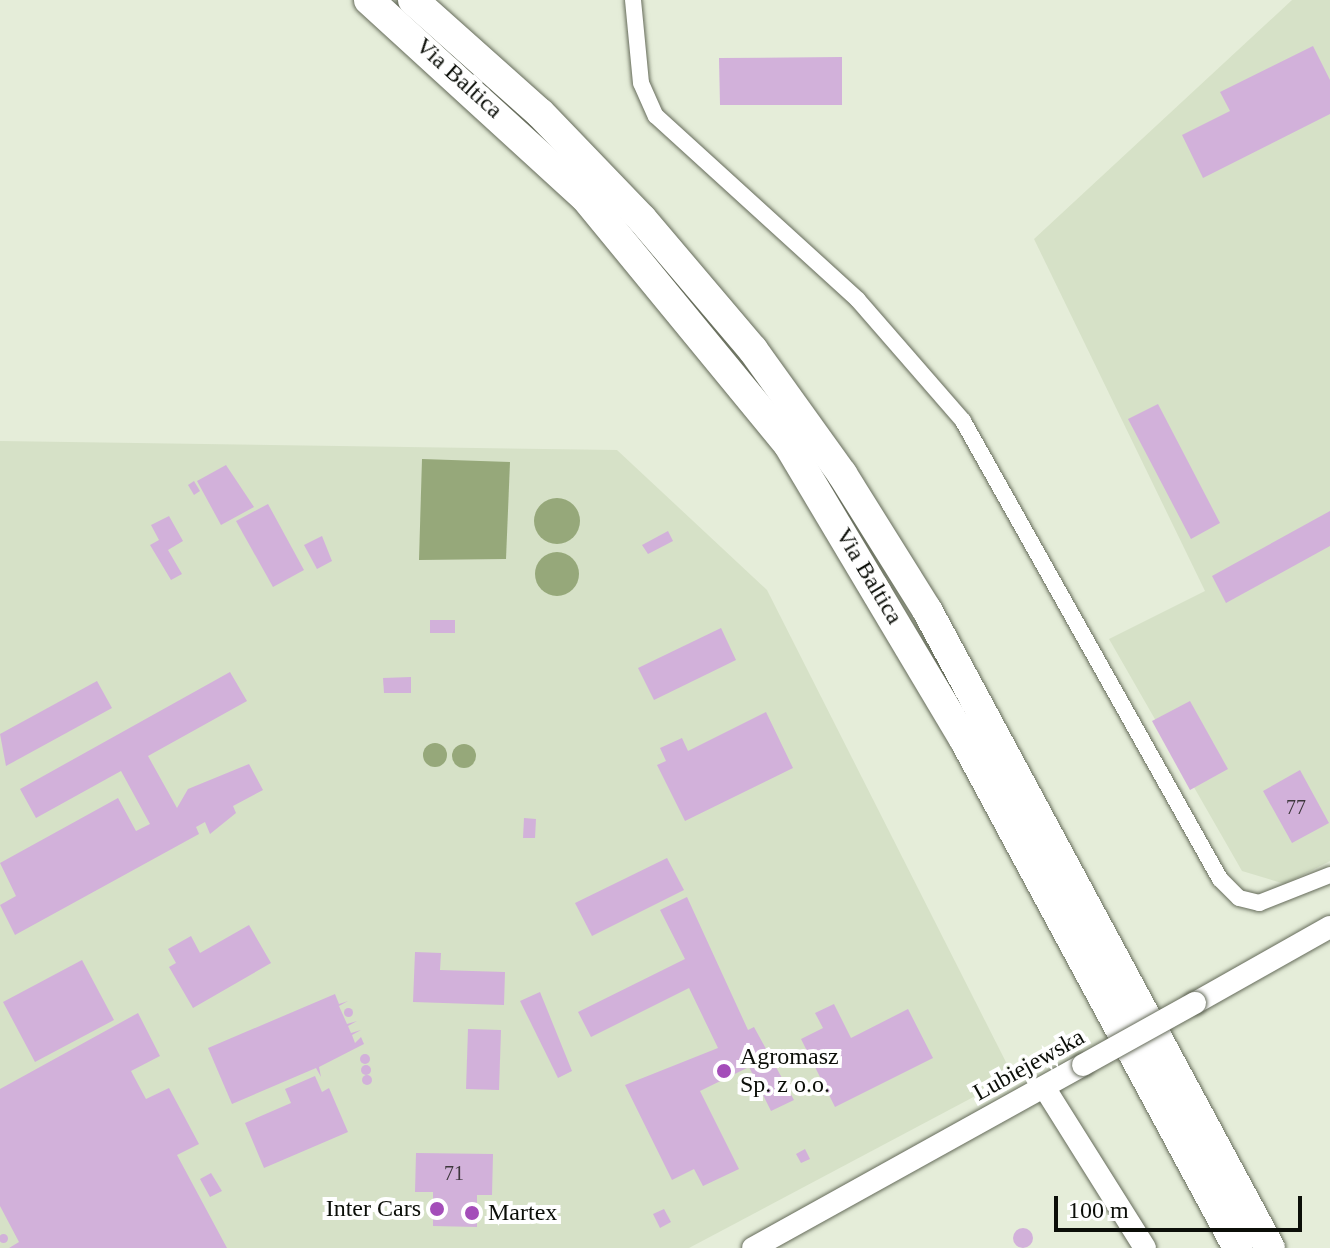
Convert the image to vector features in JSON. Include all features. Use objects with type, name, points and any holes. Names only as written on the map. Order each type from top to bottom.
[{"type":"highway","name":"Via Baltica","points":[[369,0],[585,197],[788,444],[964,739],[1238,1248]]},
{"type":"highway","name":"Via Baltica","points":[[413,0],[540,113],[642,219],[753,350],[842,474],[927,610],[1270,1248]]},
{"type":"main road","name":"Lubiejewska","points":[[753,1248],[1330,927]]},
{"type":"main road","points":[[1044,1087],[1145,1248]]},
{"type":"street","points":[[633,0],[641,83],[656,116],[876,318],[963,421],[1220,879],[1239,898],[1259,903],[1330,875]]},
{"type":"shaded area","points":[[1292,0],[1330,0],[1330,861],[1285,884],[1242,871],[1109,639],[1205,591],[1034,239]]},
{"type":"shaded area","points":[[0,441],[617,450],[767,590],[1013,1076],[689,1248],[0,1248]]},
{"type":"shaded area","points":[[422,459],[510,462],[506,559],[419,560]]},
{"type":"shaded area","points":[[557,498],[573,505],[580,521],[573,537],[557,544],[541,537],[534,521],[541,505]]},
{"type":"shaded area","points":[[557,552],[573,558],[579,574],[573,590],[557,596],[541,590],[535,574],[541,558]]},
{"type":"shaded area","points":[[435,743],[446,750],[447,755],[440,766],[435,767],[424,760],[423,755],[430,744]]},
{"type":"shaded area","points":[[464,744],[472,748],[476,756],[472,764],[464,768],[456,764],[452,756],[456,748]]},
{"type":"building","points":[[1313,46],[1330,80],[1330,114],[1203,178],[1182,135],[1230,111],[1220,92]]},
{"type":"building","points":[[842,57],[842,105],[720,105],[719,58]]},
{"type":"building","points":[[1158,404],[1220,523],[1191,539],[1128,419]]},
{"type":"building","points":[[226,465],[254,507],[221,525],[197,481]]},
{"type":"building","points":[[194,481],[200,491],[194,495],[188,485]]},
{"type":"building","points":[[268,504],[304,570],[273,587],[236,521]]},
{"type":"building","points":[[1330,511],[1330,546],[1226,603],[1212,576]]},
{"type":"building","points":[[169,516],[183,541],[168,550],[182,574],[171,580],[150,545],[159,540],[151,525]]},
{"type":"building","points":[[668,531],[673,541],[648,554],[642,545]]},
{"type":"building","points":[[322,536],[332,561],[317,569],[304,545]]},
{"type":"building","points":[[430,620],[455,620],[455,633],[430,633]]},
{"type":"building","points":[[721,628],[736,660],[654,700],[638,668]]},
{"type":"building","points":[[230,672],[247,701],[148,756],[177,808],[188,789],[249,764],[263,790],[233,806],[236,813],[210,834],[205,822],[196,827],[199,834],[15,935],[0,905],[16,896],[0,863],[118,798],[136,831],[150,824],[121,771],[36,818],[20,789]]},
{"type":"building","points":[[411,677],[411,693],[384,693],[383,678]]},
{"type":"building","points":[[97,681],[112,708],[6,766],[0,734]]},
{"type":"building","points":[[1190,701],[1228,769],[1190,790],[1152,721]]},
{"type":"building","points":[[766,712],[793,768],[685,821],[657,765],[666,761],[660,748],[682,738],[688,751]]},
{"type":"building","points":[[1300,770],[1329,823],[1292,843],[1263,791]]},
{"type":"building","points":[[524,818],[536,819],[535,838],[523,838]]},
{"type":"building","points":[[667,858],[684,890],[592,936],[575,903]]},
{"type":"building","points":[[687,897],[748,1030],[754,1027],[794,1100],[771,1111],[749,1067],[700,1091],[739,1169],[703,1186],[694,1169],[672,1180],[625,1085],[718,1048],[689,988],[591,1037],[578,1012],[685,959],[660,910]]},
{"type":"building","points":[[249,925],[271,963],[193,1008],[169,967],[176,963],[168,949],[191,936],[200,953]]},
{"type":"building","points":[[415,952],[441,953],[440,970],[505,972],[504,1005],[413,1002]]},
{"type":"building","points":[[82,960],[114,1020],[35,1062],[3,1002]]},
{"type":"building","points":[[540,992],[572,1071],[558,1078],[520,1001]]},
{"type":"building","points":[[335,994],[339,1004],[348,1001],[339,1006],[347,1024],[357,1021],[348,1026],[351,1033],[361,1030],[352,1035],[355,1043],[361,1037],[364,1044],[319,1067],[321,1077],[316,1068],[232,1104],[208,1048]]},
{"type":"building","points":[[834,1004],[851,1038],[908,1009],[933,1058],[835,1107],[801,1039],[823,1028],[815,1013]]},
{"type":"building","points":[[348,1007],[353,1012],[348,1017],[343,1012]]},
{"type":"building","points":[[138,1013],[160,1056],[131,1071],[146,1099],[169,1088],[199,1144],[177,1155],[227,1248],[9,1248],[19,1242],[0,1206],[0,1089]]},
{"type":"building","points":[[468,1029],[501,1030],[499,1090],[466,1089]]},
{"type":"building","points":[[365,1054],[370,1059],[365,1064],[360,1059]]},
{"type":"building","points":[[366,1065],[371,1070],[366,1075],[361,1070]]},
{"type":"building","points":[[367,1075],[372,1080],[367,1085],[362,1080]]},
{"type":"building","points":[[315,1076],[322,1092],[329,1088],[348,1132],[264,1168],[245,1123],[291,1103],[285,1089]]},
{"type":"building","points":[[805,1149],[810,1159],[801,1163],[796,1154]]},
{"type":"building","points":[[416,1153],[493,1154],[492,1195],[477,1195],[477,1227],[433,1226],[433,1192],[415,1192]]},
{"type":"building","points":[[211,1173],[222,1191],[210,1197],[200,1179]]},
{"type":"building","points":[[664,1209],[671,1222],[660,1228],[653,1214]]},
{"type":"building","points":[[1023,1228],[1030,1231],[1033,1238],[1030,1245],[1023,1248],[1016,1245],[1013,1238],[1016,1231]]},
{"type":"building","points":[[3,1234],[7,1238],[3,1242],[-1,1238]]},
{"type":"place","name":"Agromasz Sp. z o.o.","points":[[724,1071]]},
{"type":"place","name":"Inter Cars","points":[[437,1209]]},
{"type":"place","name":"Martex","points":[[472,1213]]}]
